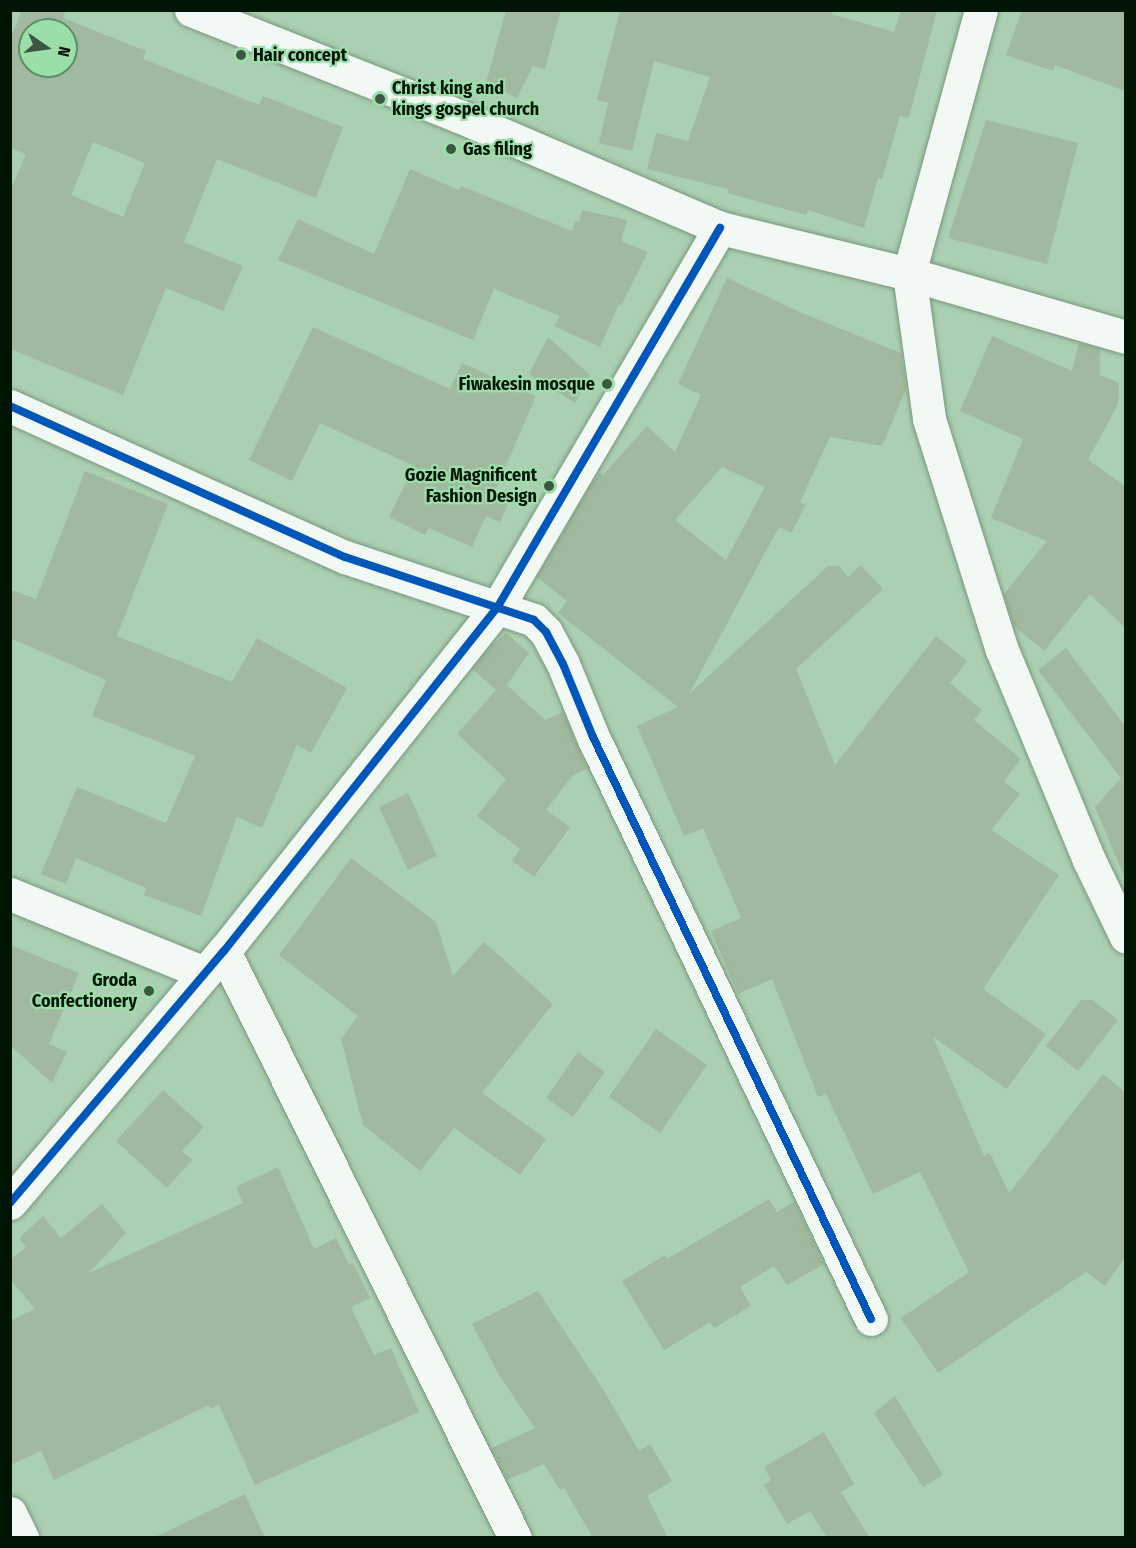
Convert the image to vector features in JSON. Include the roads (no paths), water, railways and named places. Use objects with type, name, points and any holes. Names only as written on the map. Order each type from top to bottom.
[{"type":"street","points":[[191,10],[459,116],[720,228],[909,274],[1125,338]]},
{"type":"street","points":[[981,10],[909,274],[929,418],[1002,650],[1089,860],[1125,937]]},
{"type":"street","points":[[10,1203],[215,962],[496,608],[720,228]]},
{"type":"street","points":[[10,406],[345,557],[534,620],[546,632],[563,664],[593,737],[871,1319]]},
{"type":"street","points":[[10,894],[215,962],[515,1538]]},
{"type":"street","points":[[10,1513],[22,1538]]},
{"type":"place","name":"Hair concept","points":[[241,55]]},
{"type":"place","name":"Christ king and kings gospel church","points":[[380,99]]},
{"type":"place","name":"Gas filing","points":[[451,149]]},
{"type":"place","name":"Fiwakesin mosque","points":[[607,384]]},
{"type":"place","name":"Gozie Magnificent Fashion Design","points":[[549,486]]},
{"type":"place","name":"Groda Confectionery","points":[[149,991]]}]
